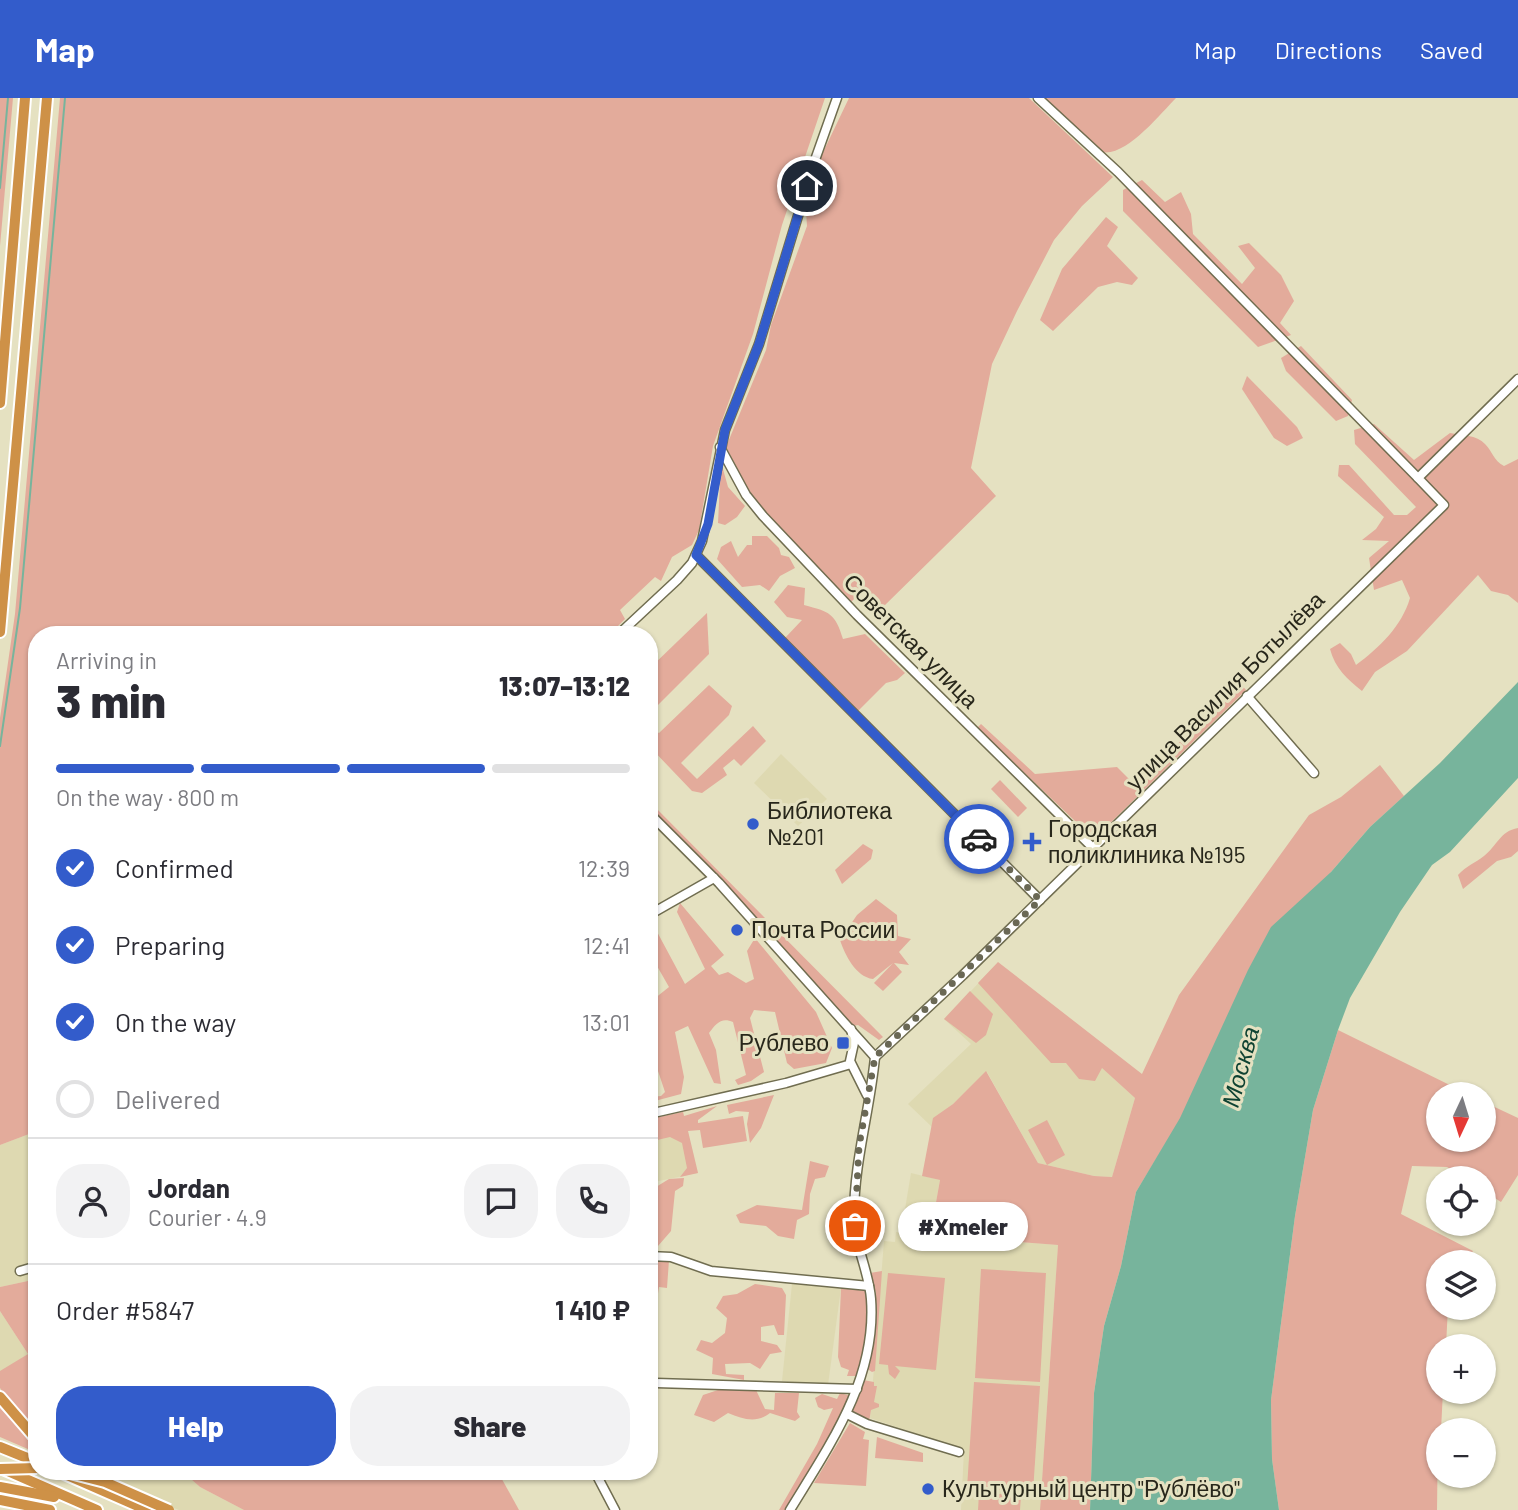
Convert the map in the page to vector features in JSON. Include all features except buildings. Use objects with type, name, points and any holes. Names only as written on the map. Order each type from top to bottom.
[{"type":"highway","points":[[0,403],[25,98]]},
{"type":"highway","points":[[0,632],[47,98]]},
{"type":"highway","points":[[0,1397],[28,1430]]},
{"type":"highway","points":[[0,1447],[28,1458]]},
{"type":"highway","points":[[0,1468],[28,1468]]},
{"type":"highway","points":[[0,1468],[95,1509]]},
{"type":"highway","points":[[79,1480],[147,1510]]},
{"type":"highway","points":[[90,1480],[118,1496]]},
{"type":"highway","points":[[97,1480],[169,1510]]},
{"type":"highway","points":[[0,1487],[50,1495],[95,1509]]},
{"type":"highway","points":[[0,1500],[50,1510]]},
{"type":"street","points":[[628,626],[677,580],[696,555],[708,524],[720,447],[759,344],[815,160],[837,98]]},
{"type":"street","points":[[1038,98],[1118,172],[1418,478],[1518,379]]},
{"type":"street","name":"Советская улица","points":[[720,447],[746,495],[763,516],[857,615],[1093,848]]},
{"type":"street","name":"улица Василия Ботылёва","points":[[875,1061],[1444,505],[1418,478]]},
{"type":"street","points":[[696,555],[1040,900]]},
{"type":"street","points":[[1247,696],[1314,772]]},
{"type":"street","points":[[658,822],[714,878],[870,1049],[875,1061],[859,1146],[854,1218],[871,1301],[868,1353],[847,1414],[790,1510]]},
{"type":"street","points":[[658,910],[714,878]]},
{"type":"street","points":[[850,1027],[854,1043],[852,1066],[865,1086],[868,1102]]},
{"type":"street","points":[[851,1054],[859,1047],[870,1049]]},
{"type":"street","points":[[658,1112],[852,1066],[866,1071],[875,1061]]},
{"type":"street","points":[[658,1256],[671,1257],[711,1271],[869,1286]]},
{"type":"street","points":[[20,1271],[28,1269]]},
{"type":"street","points":[[658,1383],[857,1389]]},
{"type":"street","points":[[847,1414],[867,1424],[959,1452]]},
{"type":"street","points":[[599,1480],[615,1510]]},
{"type":"shaded area","points":[[0,98],[13,98],[0,246]]},
{"type":"shaded area","points":[[60,98],[825,98],[782,225],[753,334],[713,446],[699,530],[692,545],[672,557],[661,581],[655,577],[620,610],[625,619],[618,626],[28,626],[28,1134],[0,1145],[0,718],[15,614]]},
{"type":"shaded area","points":[[849,98],[1029,98],[1113,177],[1082,206],[1054,240],[992,364],[971,468],[996,496],[882,608],[864,589],[850,603],[762,510],[751,495],[726,447],[766,350],[771,325],[807,226],[806,211],[815,189],[816,167]]},
{"type":"shaded area","points":[[1044,98],[1176,98],[1130,143],[1109,152],[1094,148]]},
{"type":"shaded area","points":[[1142,180],[1165,202],[1181,192],[1191,214],[1193,234],[1242,284],[1255,268],[1238,246],[1249,243],[1281,275],[1294,301],[1280,323],[1291,335],[1258,347],[1123,211],[1123,190]]},
{"type":"shaded area","points":[[1106,217],[1118,227],[1107,246],[1138,278],[1132,285],[1117,282],[1098,287],[1053,331],[1040,320],[1062,269]]},
{"type":"shaded area","points":[[1301,346],[1352,400],[1348,416],[1336,421],[1286,371],[1281,358]]},
{"type":"shaded area","points":[[1247,376],[1297,427],[1303,438],[1287,446],[1274,438],[1242,389]]},
{"type":"shaded area","points":[[1374,424],[1414,460],[1450,433],[1482,441],[1504,466],[1518,459],[1518,603],[1508,595],[1491,591],[1478,575],[1407,651],[1375,672],[1362,691],[1342,673],[1330,649],[1340,643],[1351,654],[1356,665],[1389,636],[1410,598],[1402,580],[1374,590],[1369,558],[1389,541],[1362,540],[1376,529],[1384,517],[1338,476],[1339,465],[1349,465],[1394,515],[1407,515],[1416,507],[1355,444],[1354,430]]},
{"type":"shaded area","points":[[721,462],[728,487],[745,506],[737,517],[725,525],[718,523]]},
{"type":"shaded area","points":[[752,536],[767,536],[779,548],[781,555],[789,557],[795,568],[780,576],[769,591],[760,585],[742,587],[717,559],[721,547],[731,541],[738,557],[747,545],[752,545]]},
{"type":"shaded area","points":[[788,585],[805,588],[804,605],[830,615],[843,639],[865,634],[905,673],[897,680],[886,683],[858,711],[785,638],[802,620],[787,617],[774,602]]},
{"type":"shaded area","points":[[707,613],[709,654],[658,705],[658,660]]},
{"type":"shaded area","points":[[1239,682],[1246,690],[1094,839],[977,728],[981,724],[1035,774],[1117,767],[1136,786]]},
{"type":"shaded area","points":[[709,685],[732,706],[729,715],[681,763],[697,779],[753,726],[766,741],[741,766],[734,759],[723,768],[727,775],[702,793],[692,791],[658,755],[659,733]]},
{"type":"shaded area","points":[[781,754],[827,799],[798,826],[754,783]]},
{"type":"shaded area","points":[[1380,765],[1404,796],[1370,827],[1331,872],[1136,1192],[1121,1266],[1104,1326],[1094,1393],[1090,1510],[1040,1510],[1058,1245],[902,1233],[904,1215],[933,1219],[940,1180],[922,1176],[933,1118],[953,1104],[986,1071],[1038,1163],[1094,1176],[1112,1177],[1135,1098],[1102,1068],[1095,1081],[1079,1079],[1066,1063],[1051,1063],[978,983],[998,962],[1142,1074],[1179,995],[1309,815],[1341,797]]},
{"type":"shaded area","points":[[1000,780],[1027,808],[1018,817],[991,789]]},
{"type":"shaded area","points":[[658,810],[883,1037],[879,1040],[858,1025],[853,1026],[658,819]]},
{"type":"shaded area","points":[[1518,828],[1518,851],[1511,857],[1497,861],[1463,889],[1458,875],[1484,856],[1507,832]]},
{"type":"shaded area","points":[[863,844],[873,850],[871,859],[842,884],[835,870]]},
{"type":"shaded area","points":[[876,899],[897,915],[898,936],[911,939],[899,952],[909,965],[894,963],[902,972],[883,991],[874,983],[893,963],[873,979],[867,977],[852,964],[840,940],[857,915]]},
{"type":"shaded area","points":[[680,903],[724,955],[711,966],[719,975],[728,972],[746,983],[754,979],[747,951],[755,938],[816,1012],[832,1048],[826,1063],[794,1069],[787,1063],[775,1012],[754,1010],[750,1018],[764,1072],[751,1081],[738,1085],[735,1080],[746,1075],[733,1022],[722,1021],[709,1033],[716,1050],[721,1084],[714,1083],[688,1026],[675,1032],[684,1077],[681,1094],[658,1100],[658,1096],[665,1092],[658,1071],[658,996],[669,987],[658,968],[658,934],[685,984],[705,969],[677,912]]},
{"type":"shaded area","points":[[993,968],[1135,1098],[1112,1177],[1094,1176],[1038,1163],[987,1072],[934,1118],[932,1127],[908,1104],[971,1044],[944,1019]]},
{"type":"shaded area","points":[[970,991],[993,1014],[986,1035],[976,1043],[944,1019]]},
{"type":"shaded area","points":[[1338,1030],[1444,1082],[1426,1082],[1426,1152],[1496,1152],[1496,1108],[1518,1118],[1518,1175],[1501,1202],[1496,1199],[1496,1166],[1412,1166],[1401,1214],[1426,1227],[1426,1236],[1444,1236],[1471,1250],[1426,1250],[1426,1320],[1447,1320],[1447,1334],[1426,1334],[1426,1404],[1442,1404],[1442,1418],[1426,1418],[1426,1488],[1437,1488],[1437,1510],[1279,1510],[1272,1459],[1271,1400],[1295,1216],[1313,1110]]},
{"type":"shaded area","points":[[774,1095],[761,1128],[750,1143],[747,1124],[749,1112],[736,1111],[729,1114],[727,1105]]},
{"type":"shaded area","points":[[717,1106],[698,1120],[698,1123],[743,1116],[747,1141],[703,1148],[700,1130],[688,1131],[698,1173],[680,1177],[687,1168],[682,1143],[670,1137],[658,1140],[658,1117],[683,1112],[684,1116]]},
{"type":"shaded area","points":[[683,1112],[698,1173],[658,1181],[658,1117]]},
{"type":"shaded area","points":[[1047,1120],[1065,1155],[1047,1165],[1028,1130]]},
{"type":"shaded area","points":[[28,1134],[28,1281],[0,1287],[0,1145]]},
{"type":"shaded area","points":[[810,1161],[829,1166],[825,1177],[815,1179],[810,1194],[809,1214],[797,1220],[794,1239],[778,1236],[766,1226],[740,1223],[736,1215],[757,1205],[802,1210]]},
{"type":"shaded area","points":[[911,1173],[940,1180],[933,1219],[904,1215]]},
{"type":"shaded area","points":[[684,1178],[683,1186],[675,1191],[671,1231],[658,1246],[658,1186],[669,1179]]},
{"type":"shaded area","points":[[896,1232],[1058,1245],[1040,1510],[961,1510],[964,1450],[870,1418],[884,1241],[895,1242]]},
{"type":"shaded area","points":[[658,1259],[669,1260],[667,1288],[659,1287],[658,1294]]},
{"type":"shaded area","points":[[981,1269],[1046,1273],[1040,1382],[975,1378]]},
{"type":"shaded area","points":[[882,1271],[875,1371],[872,1372],[866,1368],[876,1293],[870,1273]]},
{"type":"shaded area","points":[[888,1273],[945,1278],[936,1370],[895,1366],[900,1371],[895,1379],[889,1374],[888,1365],[879,1364]]},
{"type":"shaded area","points":[[28,1281],[28,1354],[0,1311],[0,1287]]},
{"type":"shaded area","points":[[755,1284],[782,1288],[786,1295],[784,1335],[778,1335],[774,1325],[761,1327],[761,1341],[777,1345],[782,1352],[770,1354],[760,1369],[750,1363],[725,1364],[726,1374],[744,1375],[744,1380],[712,1374],[713,1358],[696,1350],[701,1340],[712,1343],[725,1333],[727,1318],[716,1308],[723,1296],[737,1294]]},
{"type":"shaded area","points":[[792,1284],[841,1288],[828,1385],[782,1381]]},
{"type":"shaded area","points":[[841,1288],[866,1291],[868,1301],[867,1334],[857,1376],[847,1376],[849,1370],[841,1367],[838,1357]]},
{"type":"shaded area","points":[[0,1311],[28,1354],[0,1372]]},
{"type":"shaded area","points":[[28,1354],[28,1426],[0,1388],[0,1371]]},
{"type":"shaded area","points":[[863,1380],[874,1382],[874,1386],[877,1386],[874,1402],[879,1404],[879,1407],[871,1410],[869,1422],[850,1413]]},
{"type":"shaded area","points":[[974,1382],[1040,1386],[1033,1492],[967,1488]]},
{"type":"shaded area","points":[[724,1388],[756,1390],[765,1409],[774,1410],[775,1393],[799,1393],[797,1412],[800,1417],[795,1421],[770,1413],[749,1419],[728,1413],[714,1422],[694,1415],[703,1395]]},
{"type":"shaded area","points":[[840,1393],[851,1396],[840,1421],[786,1510],[779,1510],[817,1444],[833,1408],[824,1410],[818,1407],[815,1398],[822,1394],[837,1399]]},
{"type":"shaded area","points":[[0,1408],[28,1436],[28,1449],[0,1437]]},
{"type":"shaded area","points":[[850,1423],[865,1432],[863,1439],[869,1440],[866,1486],[814,1483]]},
{"type":"shaded area","points":[[877,1437],[923,1453],[923,1462],[875,1458]]},
{"type":"shaded area","points":[[105,1480],[192,1480],[244,1510],[179,1510]]},
{"type":"shaded area","points":[[192,1480],[502,1480],[519,1510],[244,1510]]},
{"type":"shaded area","points":[[979,1493],[1021,1495],[1020,1510],[978,1510]]},
{"type":"water","name":"Москва","points":[[1518,682],[1518,778],[1450,852],[1432,865],[1400,912],[1350,998],[1313,1110],[1295,1216],[1271,1400],[1272,1459],[1279,1510],[1090,1510],[1094,1393],[1104,1326],[1121,1266],[1136,1192],[1180,1118],[1248,970],[1271,927],[1331,872],[1370,827],[1440,763]]},
{"type":"waterway","points":[[0,188],[8,98]]},
{"type":"waterway","points":[[0,746],[20,608],[65,98]]},
{"type":"way so far","points":[[855,1226],[859,1146],[875,1057],[886,1050],[1040,900],[979,839]]},
{"type":"place","name":"Библиотека №201","points":[[753,824]]},
{"type":"place","name":"Городская поликлиника №195","points":[[1032,842]]},
{"type":"place","name":"Почта России","points":[[737,930]]},
{"type":"place","name":"Рублево","points":[[843,1043]]},
{"type":"place","name":"#Xmeler","points":[[855,1226]]},
{"type":"place","name":"Культурный центр \"Рублёво\"","points":[[928,1489]]},
{"type":"route","points":[[807,186],[759,344],[725,430],[708,524],[696,555],[979,839]]}]
